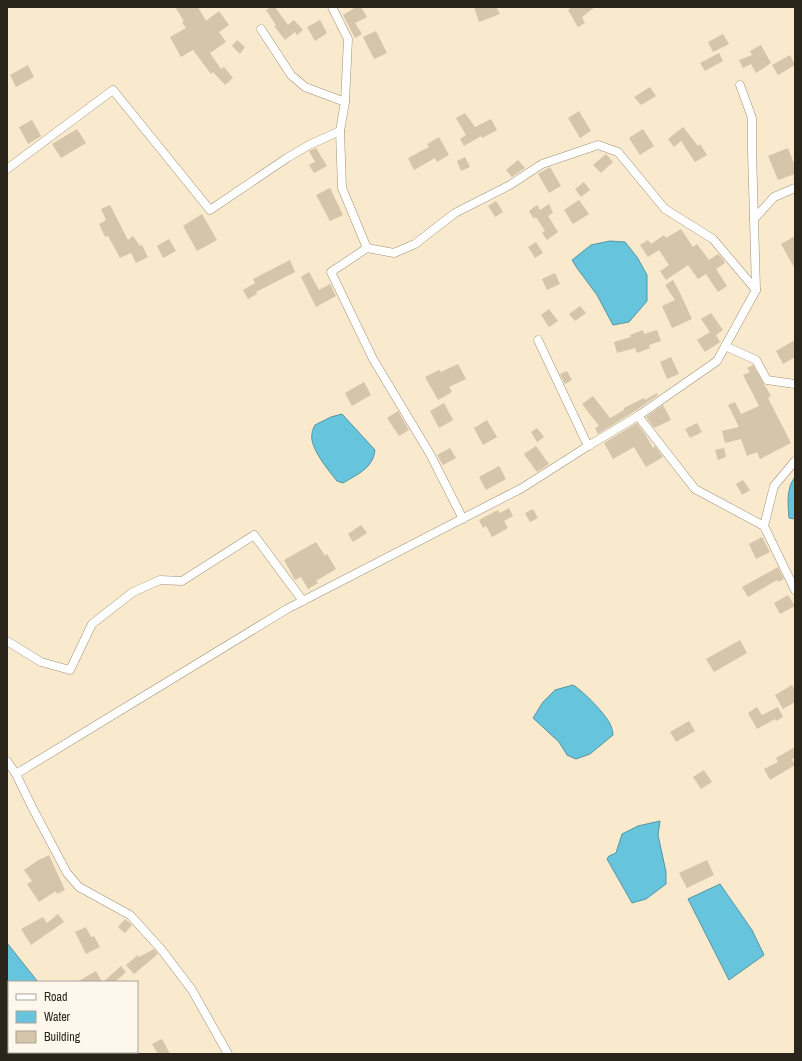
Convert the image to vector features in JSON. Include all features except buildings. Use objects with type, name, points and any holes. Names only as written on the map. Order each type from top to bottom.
[{"type":"street","points":[[332,7],[348,39],[345,102],[340,131],[342,188],[367,248]]},
{"type":"street","points":[[261,29],[291,74],[305,87],[345,102]]},
{"type":"street","points":[[16,774],[287,609],[522,488],[638,416],[717,361],[756,290],[752,118],[740,85]]},
{"type":"street","points":[[7,169],[113,90],[210,210],[287,158],[309,145],[340,131]]},
{"type":"street","points":[[464,519],[430,454],[373,359],[331,272],[367,248],[394,253],[415,244],[455,213],[510,185],[542,164],[598,145],[618,152],[665,209],[713,239],[756,290]]},
{"type":"street","points":[[754,219],[774,197],[795,188]]},
{"type":"street","points":[[538,340],[588,446]]},
{"type":"street","points":[[725,346],[756,360],[767,380],[795,384]]},
{"type":"street","points":[[638,416],[695,489],[764,526],[795,590]]},
{"type":"street","points":[[764,526],[774,486],[795,461]]},
{"type":"street","points":[[7,641],[41,662],[70,670],[92,624],[134,592],[160,580],[182,581],[254,535],[303,601]]},
{"type":"street","points":[[7,761],[16,774],[67,873],[79,887],[130,915],[161,949],[192,990],[228,1054]]},
{"type":"water","points":[[610,241],[625,242],[637,257],[647,275],[647,301],[629,322],[613,325],[597,295],[572,260],[591,245]]},
{"type":"water","points":[[342,414],[375,450],[374,456],[368,466],[343,483],[337,481],[325,465],[316,452],[312,439],[312,432],[315,425],[331,417]]},
{"type":"water","points":[[795,477],[795,519],[789,518],[788,502],[790,486]]},
{"type":"water","points":[[573,685],[605,716],[609,721],[613,734],[590,754],[576,759],[567,755],[559,742],[533,718],[543,702],[555,690]]},
{"type":"water","points":[[660,821],[658,835],[666,872],[666,884],[646,899],[632,903],[607,859],[609,856],[616,853],[622,834],[638,826]]},
{"type":"water","points":[[720,884],[752,930],[764,955],[729,980],[688,899]]},
{"type":"water","points":[[7,943],[37,981],[8,981],[8,1016]]},
{"type":"water","points":[[44,1053],[96,1054],[45,1054]]}]
